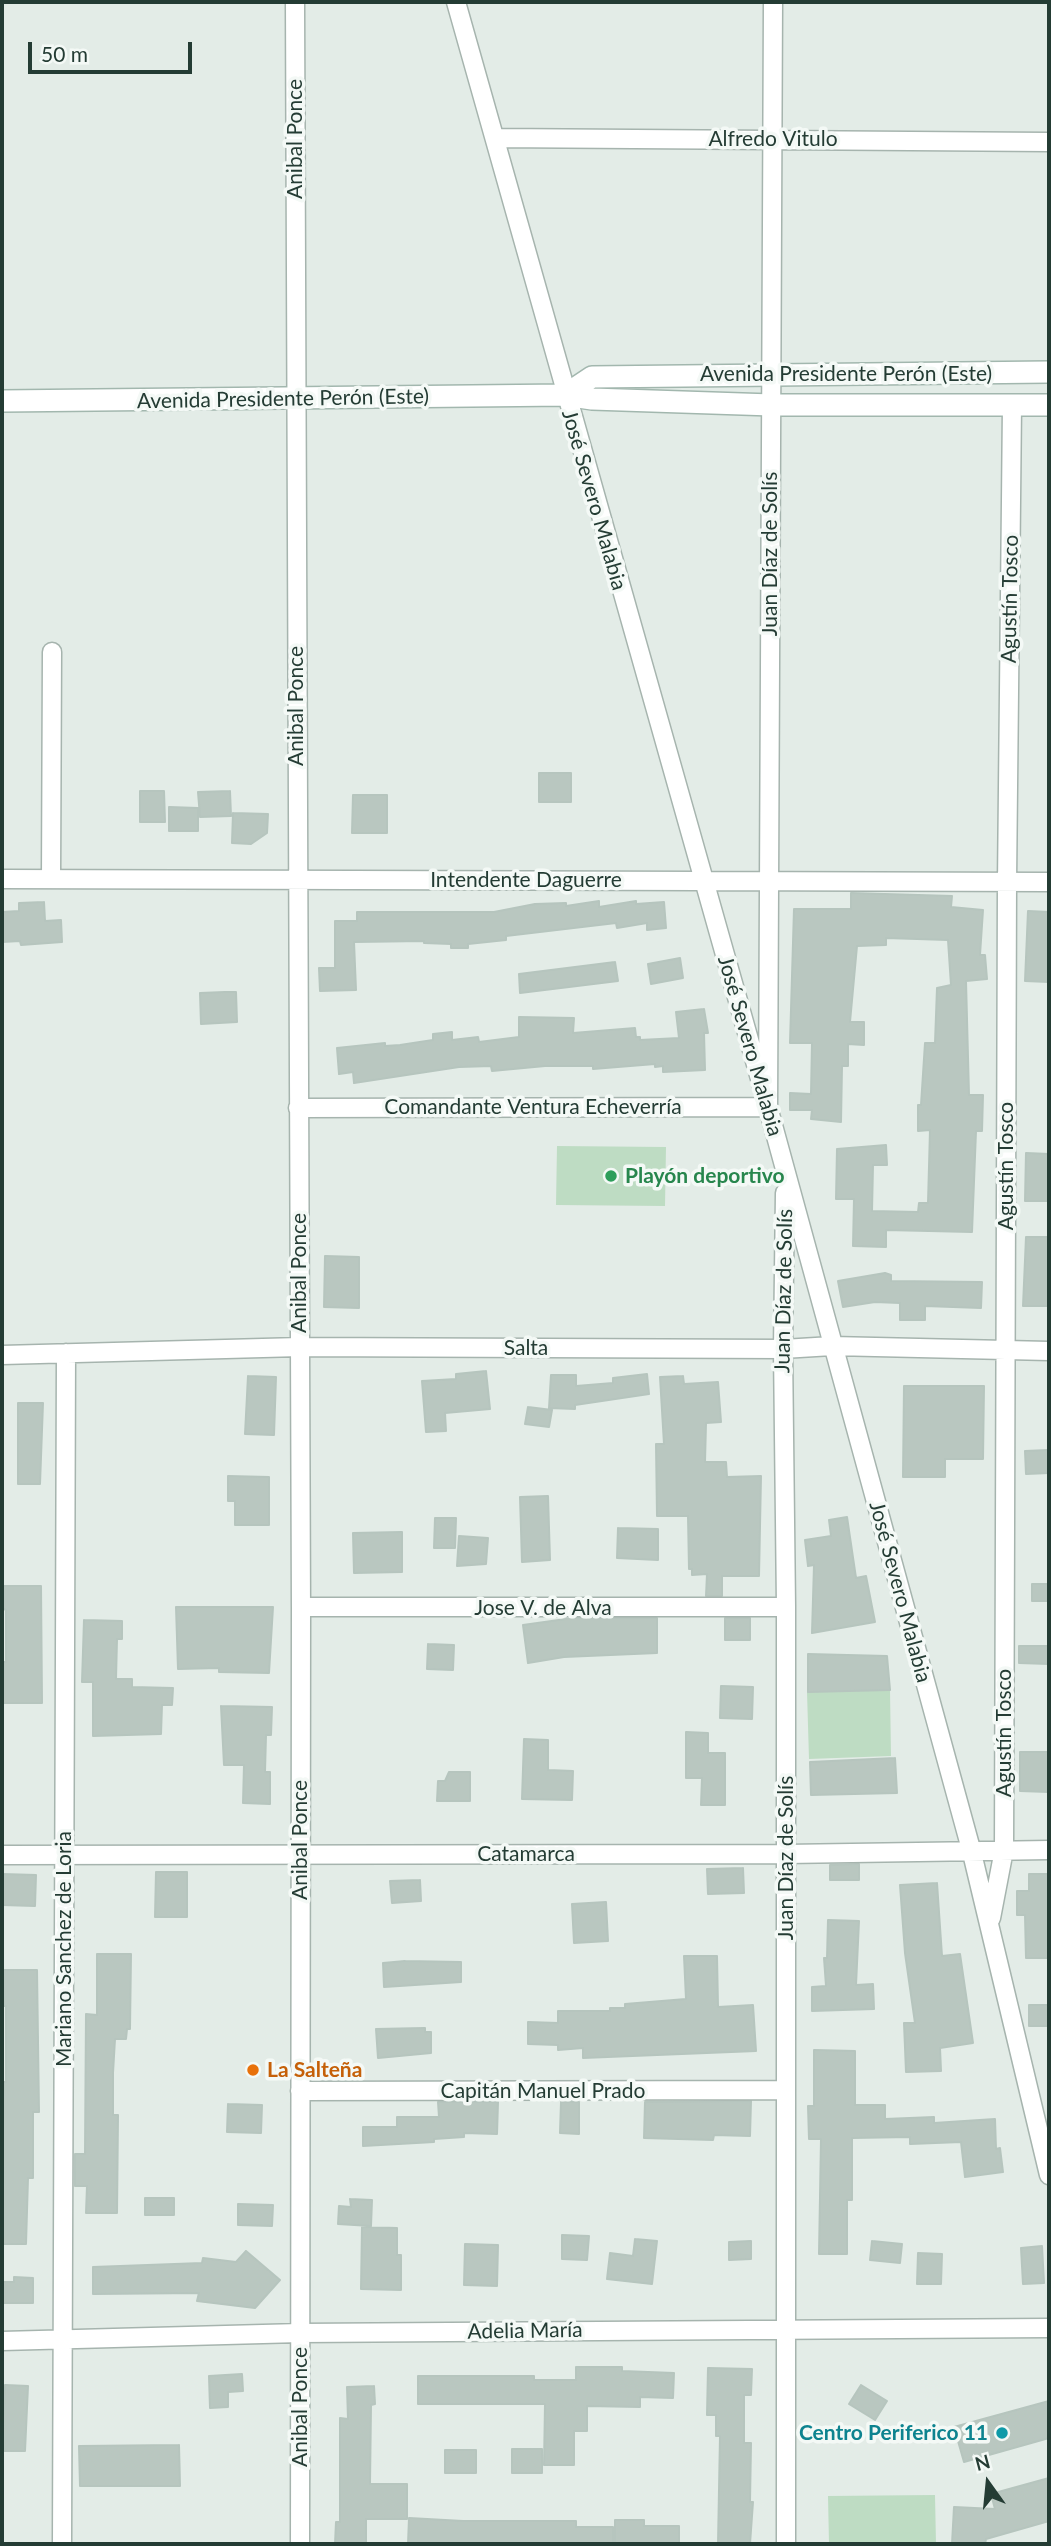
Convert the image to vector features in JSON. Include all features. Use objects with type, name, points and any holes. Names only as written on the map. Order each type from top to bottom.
[{"type":"main road","name":"Avenida Presidente Perón (Este)","points":[[565,395],[592,377],[1049,372]]},
{"type":"main road","name":"Avenida Presidente Perón (Este)","points":[[2,401],[294,400],[565,395],[593,399],[772,405],[1049,405]]},
{"type":"street","name":"Anibal Ponce","points":[[295,2],[294,400],[301,1607],[300,2544]]},
{"type":"street","name":"José Severo Malabia","points":[[456,2],[702,881],[768,1107],[971,1849],[1049,2175]]},
{"type":"street","name":"Juan Díaz de Solís","points":[[768,1107],[773,2]]},
{"type":"street","name":"Alfredo Vitulo","points":[[496,138],[1049,142]]},
{"type":"street","name":"Agustín Tosco","points":[[989,1925],[1004,1850],[1007,882],[1012,405]]},
{"type":"street","points":[[51,879],[52,652]]},
{"type":"street","name":"Intendente Daguerre","points":[[2,879],[1049,882]]},
{"type":"street","name":"Comandante Ventura Echeverría","points":[[298,1108],[768,1107]]},
{"type":"street","name":"Juan Díaz de Solís","points":[[786,1172],[783,1349],[786,1607],[786,2544]]},
{"type":"street","name":"Salta","points":[[2,1355],[300,1347],[783,1349],[832,1346],[1049,1351]]},
{"type":"street","name":"Mariano Sanchez de Loria","points":[[62,2544],[66,1353]]},
{"type":"street","name":"Jose V. de Alva","points":[[301,1607],[786,1607]]},
{"type":"street","name":"Catamarca","points":[[2,1855],[786,1854],[971,1849],[1049,1850]]},
{"type":"street","name":"Capitán Manuel Prado","points":[[300,2091],[786,2090]]},
{"type":"street","name":"Adelia María","points":[[2,2341],[300,2333],[1049,2328]]},
{"type":"green space","name":"Playón deportivo","points":[[557,1146],[666,1147],[665,1206],[556,1205]]},
{"type":"green space","points":[[890,1690],[891,1756],[809,1759],[807,1692]]},
{"type":"green space","points":[[935,2495],[936,2544],[829,2544],[828,2496]]},
{"type":"building","points":[[539,773],[571,773],[571,802],[539,802]]},
{"type":"building","points":[[140,791],[164,791],[165,822],[140,822]]},
{"type":"building","points":[[230,791],[231,816],[200,817],[198,792]]},
{"type":"building","points":[[353,795],[387,795],[387,833],[352,833]]},
{"type":"building","points":[[169,807],[198,808],[198,831],[169,831]]},
{"type":"building","points":[[233,813],[268,814],[267,833],[251,844],[232,843]]},
{"type":"building","points":[[851,893],[952,896],[951,907],[983,910],[980,955],[985,955],[987,979],[966,981],[969,1095],[983,1095],[982,1131],[976,1131],[972,1232],[886,1230],[886,1247],[853,1246],[854,1199],[836,1199],[837,1149],[886,1145],[887,1165],[873,1165],[872,1211],[918,1212],[919,1203],[928,1203],[930,1130],[918,1131],[918,1105],[921,1105],[925,1043],[935,1043],[937,988],[951,985],[948,940],[886,938],[886,945],[857,946],[850,1022],[864,1022],[864,1045],[848,1044],[848,1066],[842,1066],[841,1122],[811,1119],[812,1110],[790,1110],[790,1093],[811,1094],[812,1043],[790,1043],[794,909],[851,909]]},
{"type":"building","points":[[599,901],[599,907],[636,901],[636,904],[664,902],[666,928],[647,930],[647,923],[617,928],[616,923],[506,936],[506,940],[468,944],[468,948],[451,948],[451,944],[424,941],[354,942],[356,990],[320,991],[319,968],[335,968],[335,921],[357,921],[357,912],[494,912],[535,904],[566,903],[566,906]]},
{"type":"building","points":[[44,902],[45,921],[61,920],[62,942],[21,945],[20,941],[2,942],[2,912],[19,911],[19,903]]},
{"type":"building","points":[[1028,911],[1049,912],[1049,982],[1025,981]]},
{"type":"building","points":[[680,958],[683,978],[651,984],[648,964]]},
{"type":"building","points":[[615,962],[618,981],[520,993],[519,974]]},
{"type":"building","points":[[236,992],[237,1022],[201,1024],[200,993]]},
{"type":"building","points":[[704,1009],[708,1033],[704,1033],[705,1070],[663,1072],[663,1066],[655,1067],[655,1064],[593,1069],[593,1066],[545,1066],[492,1071],[491,1066],[459,1067],[354,1083],[353,1072],[339,1074],[337,1048],[385,1043],[385,1046],[400,1045],[433,1040],[433,1034],[452,1032],[452,1040],[478,1037],[479,1042],[519,1037],[519,1017],[574,1018],[573,1033],[635,1028],[636,1037],[640,1037],[640,1040],[679,1038],[676,1012]]},
{"type":"building","points":[[1026,1153],[1049,1154],[1049,1201],[1025,1201]]},
{"type":"building","points":[[1026,1237],[1049,1237],[1049,1306],[1023,1306]]},
{"type":"building","points":[[325,1256],[359,1257],[359,1308],[324,1307]]},
{"type":"building","points":[[885,1273],[891,1275],[891,1281],[982,1282],[981,1308],[925,1306],[925,1320],[900,1320],[900,1303],[875,1302],[843,1307],[838,1281]]},
{"type":"building","points":[[486,1371],[490,1409],[445,1413],[446,1431],[426,1432],[422,1381],[456,1379],[456,1374]]},
{"type":"building","points":[[647,1374],[649,1394],[575,1405],[575,1409],[549,1408],[551,1375],[576,1375],[576,1386],[613,1383],[613,1378]]},
{"type":"building","points":[[248,1376],[276,1377],[274,1435],[245,1434]]},
{"type":"building","points":[[683,1376],[684,1384],[718,1382],[721,1422],[706,1423],[705,1462],[726,1462],[727,1477],[761,1476],[759,1576],[722,1576],[722,1596],[706,1596],[707,1574],[692,1575],[692,1569],[689,1569],[688,1516],[657,1516],[656,1444],[664,1444],[660,1377]]},
{"type":"building","points":[[904,1386],[984,1386],[983,1459],[945,1459],[945,1477],[903,1477]]},
{"type":"building","points":[[18,1403],[43,1403],[40,1484],[18,1484]]},
{"type":"building","points":[[528,1407],[552,1410],[549,1427],[525,1424]]},
{"type":"building","points":[[1049,1450],[1049,1473],[1026,1474],[1025,1451]]},
{"type":"building","points":[[228,1476],[269,1477],[269,1525],[235,1525],[235,1501],[228,1501]]},
{"type":"building","points":[[548,1496],[550,1560],[522,1562],[520,1497]]},
{"type":"building","points":[[847,1517],[856,1578],[866,1576],[875,1622],[812,1633],[814,1565],[808,1566],[805,1540],[831,1536],[829,1520]]},
{"type":"building","points":[[435,1518],[456,1518],[455,1548],[434,1548]]},
{"type":"building","points":[[618,1528],[658,1529],[658,1560],[617,1558]]},
{"type":"building","points":[[402,1532],[402,1572],[354,1573],[353,1533]]},
{"type":"building","points":[[459,1536],[488,1538],[486,1564],[457,1566]]},
{"type":"building","points":[[1032,1584],[1049,1584],[1049,1601],[1032,1601]]},
{"type":"building","points":[[2,1586],[41,1586],[42,1703],[2,1703],[2,1662],[6,1662],[6,1610],[2,1608]]},
{"type":"building","points":[[176,1607],[273,1607],[269,1673],[219,1672],[219,1668],[178,1669]]},
{"type":"building","points":[[573,1618],[657,1618],[657,1653],[564,1657],[528,1663],[523,1625]]},
{"type":"building","points":[[725,1618],[750,1618],[750,1640],[725,1640]]},
{"type":"building","points":[[84,1620],[122,1621],[122,1639],[117,1639],[116,1679],[132,1679],[132,1687],[173,1688],[172,1705],[162,1705],[161,1734],[93,1736],[93,1682],[82,1682]]},
{"type":"building","points":[[428,1644],[454,1645],[453,1670],[427,1669]]},
{"type":"building","points":[[1019,1646],[1049,1646],[1049,1664],[1019,1663]]},
{"type":"building","points":[[808,1654],[887,1656],[890,1690],[808,1692]]},
{"type":"building","points":[[721,1686],[753,1687],[752,1719],[720,1718]]},
{"type":"building","points":[[221,1706],[272,1707],[271,1735],[266,1735],[265,1772],[270,1772],[270,1804],[243,1803],[244,1765],[224,1765]]},
{"type":"building","points":[[686,1732],[708,1733],[708,1753],[725,1753],[725,1805],[701,1805],[702,1778],[686,1778]]},
{"type":"building","points":[[524,1739],[548,1740],[548,1770],[573,1771],[572,1800],[522,1799]]},
{"type":"building","points":[[1020,1752],[1049,1752],[1049,1792],[1020,1791]]},
{"type":"building","points":[[895,1758],[897,1793],[811,1795],[810,1762]]},
{"type":"building","points":[[449,1772],[470,1772],[470,1801],[437,1801],[438,1781],[445,1781]]},
{"type":"building","points":[[859,1864],[859,1880],[830,1880],[830,1865]]},
{"type":"building","points":[[743,1868],[744,1893],[708,1894],[707,1869]]},
{"type":"building","points":[[156,1872],[187,1872],[187,1917],[155,1917]]},
{"type":"building","points":[[2,1874],[36,1875],[35,1906],[2,1905]]},
{"type":"building","points":[[1029,1874],[1049,1874],[1049,1958],[1026,1958],[1025,1915],[1017,1915],[1017,1891],[1029,1891]]},
{"type":"building","points":[[420,1880],[421,1901],[392,1903],[390,1881]]},
{"type":"building","points":[[937,1883],[942,1956],[960,1954],[973,2043],[940,2048],[941,2071],[906,2072],[904,2023],[915,2023],[905,1953],[900,1885]]},
{"type":"building","points":[[606,1902],[608,1941],[574,1943],[572,1904]]},
{"type":"building","points":[[828,1920],[859,1921],[856,1985],[873,1984],[874,2009],[812,2011],[812,1987],[826,1986],[824,1958],[827,1958]]},
{"type":"building","points":[[97,1954],[131,1954],[130,2029],[127,2029],[126,2039],[115,2039],[113,2073],[113,2115],[118,2115],[117,2213],[86,2213],[87,2186],[75,2186],[75,2154],[85,2154],[86,2014],[97,2015]]},
{"type":"building","points":[[684,1956],[717,1956],[718,2007],[753,2005],[756,2051],[583,2058],[583,2048],[558,2050],[558,2045],[528,2044],[528,2022],[558,2023],[558,2011],[610,2011],[610,2008],[625,2008],[625,2004],[686,1999]]},
{"type":"building","points":[[461,1962],[461,1982],[384,1987],[383,1963]]},
{"type":"building","points":[[2,1970],[37,1970],[39,2112],[33,2112],[33,2178],[28,2178],[26,2244],[2,2244],[2,2082],[6,2082],[6,2006],[2,2006]]},
{"type":"building","points":[[1029,2005],[1049,2005],[1049,2026],[1029,2026]]},
{"type":"building","points":[[425,2028],[425,2032],[431,2032],[431,2053],[378,2058],[376,2029]]},
{"type":"building","points":[[814,2050],[855,2051],[855,2105],[885,2105],[885,2119],[934,2117],[934,2123],[995,2119],[996,2149],[1000,2148],[1003,2172],[965,2177],[961,2142],[910,2144],[910,2137],[852,2138],[852,2200],[847,2200],[847,2254],[819,2254],[821,2139],[809,2139],[808,2106],[814,2106]]},
{"type":"building","points":[[751,2101],[750,2136],[714,2135],[713,2140],[644,2138],[645,2102]]},
{"type":"building","points":[[438,2102],[498,2102],[497,2134],[464,2133],[464,2137],[434,2139],[434,2142],[363,2146],[363,2127],[397,2127],[397,2117],[439,2117]]},
{"type":"building","points":[[561,2102],[579,2102],[579,2134],[560,2133]]},
{"type":"building","points":[[228,2104],[262,2105],[261,2133],[227,2132]]},
{"type":"building","points":[[145,2198],[174,2198],[174,2215],[145,2215]]},
{"type":"building","points":[[350,2199],[372,2200],[371,2226],[338,2224],[339,2206],[351,2207]]},
{"type":"building","points":[[238,2204],[273,2205],[272,2226],[238,2225]]},
{"type":"building","points":[[362,2227],[397,2228],[397,2255],[401,2255],[401,2290],[361,2289]]},
{"type":"building","points":[[562,2235],[589,2236],[587,2260],[562,2259]]},
{"type":"building","points":[[635,2239],[657,2241],[652,2284],[607,2279],[610,2253],[633,2256]]},
{"type":"building","points":[[751,2241],[751,2259],[729,2260],[729,2242]]},
{"type":"building","points":[[872,2241],[902,2244],[900,2263],[870,2260]]},
{"type":"building","points":[[465,2244],[498,2245],[497,2286],[464,2285]]},
{"type":"building","points":[[1042,2246],[1044,2283],[1023,2284],[1021,2248]]},
{"type":"building","points":[[246,2251],[280,2280],[255,2308],[197,2301],[199,2293],[93,2294],[93,2267],[202,2263],[203,2258],[236,2262]]},
{"type":"building","points":[[918,2253],[942,2254],[941,2284],[917,2284]]},
{"type":"building","points":[[14,2277],[33,2278],[33,2303],[2,2303],[2,2282],[14,2282]]},
{"type":"building","points":[[576,2367],[622,2367],[622,2371],[674,2373],[673,2398],[640,2397],[640,2407],[587,2406],[587,2431],[574,2431],[574,2465],[544,2465],[545,2404],[418,2404],[418,2376],[534,2376],[534,2380],[576,2380]]},
{"type":"building","points":[[708,2368],[752,2369],[751,2395],[744,2395],[744,2443],[751,2443],[750,2502],[753,2502],[750,2544],[718,2544],[720,2436],[716,2436],[716,2415],[707,2415]]},
{"type":"building","points":[[242,2374],[243,2391],[228,2392],[228,2407],[210,2408],[209,2376]]},
{"type":"building","points":[[5,2385],[28,2386],[25,2451],[2,2451]]},
{"type":"building","points":[[861,2385],[887,2401],[875,2420],[849,2404]]},
{"type":"building","points":[[374,2386],[375,2404],[371,2405],[370,2484],[407,2484],[407,2519],[366,2519],[366,2544],[335,2544],[336,2522],[340,2522],[340,2418],[348,2419],[347,2387]]},
{"type":"building","name":"Centro Periferico 11","points":[[1049,2401],[1049,2438],[964,2462],[954,2427]]},
{"type":"building","points":[[179,2445],[180,2486],[80,2486],[79,2446]]},
{"type":"building","points":[[512,2449],[542,2449],[542,2473],[512,2473]]},
{"type":"building","points":[[445,2450],[476,2450],[476,2473],[445,2473]]},
{"type":"building","points":[[1049,2478],[1049,2521],[986,2539],[985,2544],[952,2544],[954,2507],[995,2509],[991,2494]]},
{"type":"building","points":[[409,2518],[576,2521],[576,2527],[613,2527],[613,2544],[408,2544]]},
{"type":"building","points":[[615,2520],[644,2520],[644,2526],[679,2526],[679,2544],[615,2543]]},
{"type":"place","name":"Playón deportivo","points":[[611,1176]]},
{"type":"place","name":"La Salteña","points":[[253,2070]]},
{"type":"place","name":"Centro Periferico 11","points":[[1002,2433]]}]
